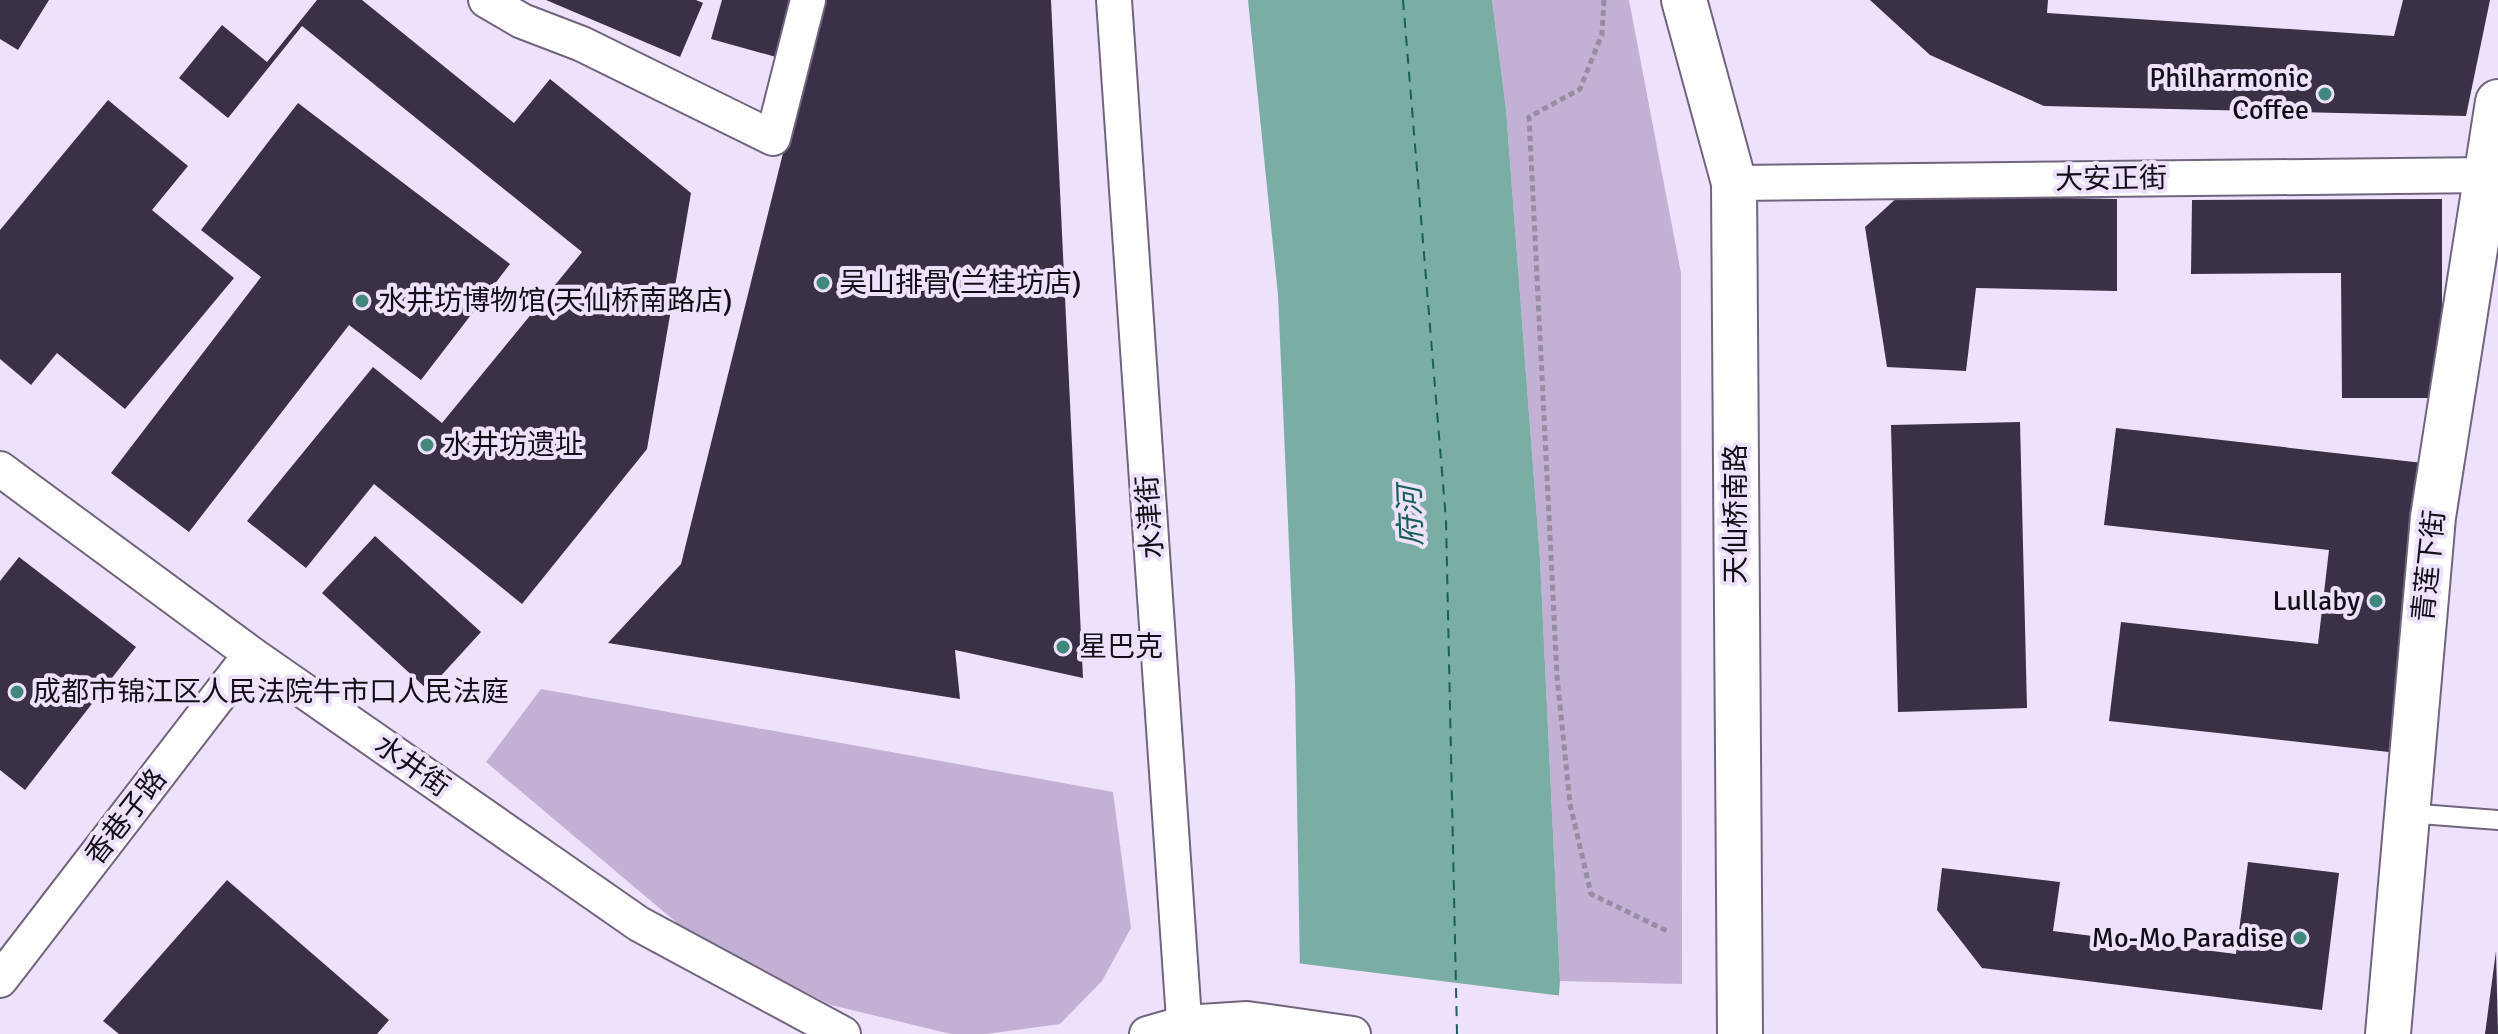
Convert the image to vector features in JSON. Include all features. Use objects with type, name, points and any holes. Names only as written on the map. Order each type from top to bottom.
[{"type":"main road","name":"天仙桥南路","points":[[1684,0],[1734,183],[1740,1034]]},
{"type":"main road","name":"青莲下街","points":[[2388,1034],[2433,517],[2493,175],[2498,102]]},
{"type":"street","points":[[486,0],[522,21],[582,44],[773,138],[808,0]]},
{"type":"street","name":"水津街","points":[[1114,0],[1185,1028]]},
{"type":"street","name":"大安正街","points":[[1734,183],[2493,175]]},
{"type":"street","name":"水井街","points":[[0,469],[251,654],[639,924],[843,1034]]},
{"type":"street","name":"香巷子路","points":[[0,980],[251,654]]},
{"type":"street","points":[[1147,1034],[1247,1019],[1353,1034]]},
{"type":"lane","points":[[2407,813],[2498,820]]},
{"type":"path","points":[[1604,0],[1602,34],[1580,89],[1529,117],[1557,676],[1570,804],[1591,894],[1667,931]]},
{"type":"shaded area","points":[[1492,0],[1629,0],[1681,273],[1682,984],[1560,981],[1540,559],[1506,109]]},
{"type":"shaded area","points":[[541,689],[1113,792],[1131,928],[1102,981],[1060,1024],[986,1034],[951,1034],[831,1005],[689,933],[486,762]]},
{"type":"water","name":"府河","points":[[1248,0],[1492,0],[1506,109],[1540,559],[1560,981],[1556,1034],[1301,1034],[1295,682],[1278,295]]},
{"type":"pier","points":[[1296,963],[1563,996],[1560,1034],[1297,1034]]},
{"type":"building","points":[[0,0],[49,0],[18,50],[0,39]]},
{"type":"building","points":[[317,0],[362,0],[514,123],[550,79],[691,193],[647,449],[522,604],[374,484],[306,568],[247,521],[373,367],[442,423],[582,252],[302,26],[228,118],[179,78],[222,25],[267,62]]},
{"type":"building","points":[[546,0],[696,0],[703,3],[680,57]]},
{"type":"building","points":[[722,0],[792,0],[776,57],[711,39]]},
{"type":"building","points":[[821,0],[1051,0],[1083,678],[955,650],[960,699],[608,643],[681,564]]},
{"type":"building","points":[[1870,0],[2048,0],[2047,13],[2394,36],[2403,0],[2490,0],[2466,116],[2044,106],[1930,55]]},
{"type":"building","points":[[108,100],[188,166],[152,210],[234,278],[125,409],[57,353],[31,385],[0,359],[0,230]]},
{"type":"building","name":"水井坊博物馆(天仙桥南路店)","points":[[298,103],[510,264],[421,380],[349,325],[189,532],[111,473],[261,277],[201,230]]},
{"type":"building","points":[[1900,195],[2117,199],[2117,291],[1976,288],[1966,371],[1887,367],[1865,227]]},
{"type":"building","points":[[2442,199],[2442,398],[2342,398],[2341,273],[2191,274],[2192,200]]},
{"type":"building","points":[[2020,422],[2027,708],[1898,712],[1891,425]]},
{"type":"building","points":[[2116,428],[2423,463],[2389,752],[2109,721],[2121,622],[2318,644],[2329,550],[2104,525]]},
{"type":"building","points":[[375,536],[481,632],[428,690],[322,593]]},
{"type":"building","points":[[19,557],[136,647],[25,790],[0,770],[0,581]]},
{"type":"building","points":[[2248,862],[2339,873],[2322,1010],[1982,968],[1937,910],[1942,868],[2060,882],[2053,931],[2236,954]]},
{"type":"building","points":[[227,880],[389,1020],[377,1034],[119,1034],[103,1021]]},
{"type":"building","points":[[2496,951],[2498,1034],[2485,1034]]},
{"type":"ferry route","points":[[1403,0],[1446,520],[1457,1034]]},
{"type":"place","name":"Philharmonic Coffee","points":[[2325,94]]},
{"type":"place","name":"吴山排骨(兰桂坊店)","points":[[823,283]]},
{"type":"place","name":"水井坊博物馆(天仙桥南路店)","points":[[362,301]]},
{"type":"place","name":"水井坊遗址","points":[[427,445]]},
{"type":"place","name":"Lullaby","points":[[2376,601]]},
{"type":"place","name":"星巴克","points":[[1063,647]]},
{"type":"place","name":"成都市锦江区人民法院牛市口人民法庭","points":[[17,692]]},
{"type":"place","name":"Mo-Mo Paradise","points":[[2300,938]]}]
